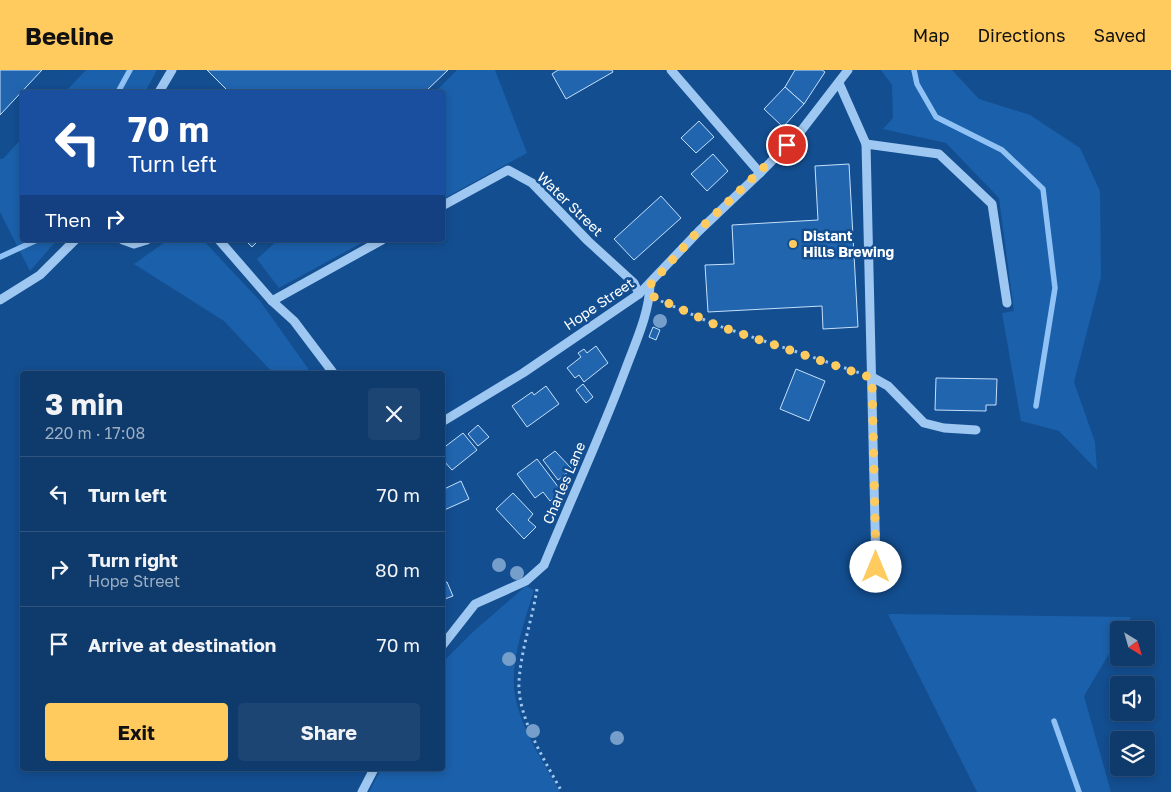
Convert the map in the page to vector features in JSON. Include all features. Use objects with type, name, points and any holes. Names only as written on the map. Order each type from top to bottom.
[{"type":"street","points":[[160,90],[172,70]]},
{"type":"street","points":[[671,70],[760,173]]},
{"type":"street","name":"Hope Street","points":[[445,420],[523,372],[650,285],[699,230],[760,173],[800,131],[848,70]]},
{"type":"street","points":[[839,83],[866,144],[876,567]]},
{"type":"street","points":[[866,144],[939,154],[992,204],[1007,304]]},
{"type":"street","name":"Water Street","points":[[445,204],[508,170],[532,183],[588,241],[634,283],[639,294]]},
{"type":"street","points":[[0,300],[40,275],[73,242]]},
{"type":"street","points":[[128,242],[134,244],[140,242]]},
{"type":"street","points":[[221,242],[272,301],[294,321],[332,371]]},
{"type":"street","points":[[272,301],[378,242]]},
{"type":"street","name":"Charles Lane","points":[[445,642],[475,604],[526,581],[544,565],[611,409],[641,328],[650,295],[650,285]]},
{"type":"street","points":[[872,378],[888,386],[924,423],[944,428],[976,430]]},
{"type":"street","points":[[362,792],[373,771]]},
{"type":"path","points":[[650,295],[716,325],[872,378]]},
{"type":"path","points":[[544,565],[525,646],[519,682],[523,710],[543,756],[562,792]]},
{"type":"shaded area","points":[[86,70],[157,70],[146,90],[67,90]]},
{"type":"shaded area","points":[[457,70],[495,70],[527,153],[445,198],[445,90],[437,90]]},
{"type":"shaded area","points":[[881,70],[952,70],[979,99],[1030,115],[1080,148],[1100,191],[1101,277],[1074,382],[1095,442],[1097,470],[1059,431],[1021,421],[1002,313],[1014,311],[999,198],[946,143],[883,129],[893,118],[892,85]]},
{"type":"shaded area","points":[[20,140],[20,242],[55,242],[30,271],[0,212],[0,159],[3,159]]},
{"type":"shaded area","points":[[165,242],[205,242],[260,301],[310,371],[271,371],[224,321],[134,264]]},
{"type":"shaded area","points":[[276,242],[363,242],[279,288],[257,259]]},
{"type":"shaded area","points":[[526,586],[534,590],[520,638],[515,663],[514,687],[525,728],[560,792],[369,792],[380,771],[445,771],[445,660],[474,631]]},
{"type":"shaded area","points":[[888,614],[1131,617],[1129,621],[1110,621],[1110,652],[1084,696],[1111,792],[977,792]]},
{"type":"building","points":[[0,70],[42,70],[23,90],[20,90],[20,94],[0,115]]},
{"type":"building","points":[[207,70],[448,70],[427,90],[225,90],[226,89]]},
{"type":"building","points":[[558,70],[612,70],[613,72],[566,99],[552,74]]},
{"type":"building","points":[[795,70],[822,70],[825,72],[804,104],[785,87]]},
{"type":"building","points":[[785,87],[804,104],[783,127],[764,109]]},
{"type":"building","points":[[699,121],[714,137],[696,153],[681,138]]},
{"type":"building","points":[[713,154],[728,171],[707,191],[691,174]]},
{"type":"building","name":"Distant Hills Brewing","points":[[849,164],[858,327],[823,329],[822,306],[708,312],[705,265],[734,264],[732,225],[818,220],[815,166]]},
{"type":"building","points":[[661,196],[681,218],[634,260],[614,239]]},
{"type":"building","points":[[247,242],[257,242],[252,247]]},
{"type":"building","points":[[653,327],[660,330],[656,340],[649,337]]},
{"type":"building","points":[[596,346],[608,363],[584,382],[579,375],[575,378],[567,368],[581,357],[578,353],[584,349],[587,353]]},
{"type":"building","points":[[796,369],[825,381],[809,421],[780,409]]},
{"type":"building","points":[[936,378],[997,379],[996,405],[986,405],[986,411],[935,410]]},
{"type":"building","points":[[583,384],[593,397],[586,403],[576,390]]},
{"type":"building","points":[[546,386],[559,404],[527,427],[512,406],[532,392],[534,395]]},
{"type":"building","points":[[478,425],[489,437],[478,446],[468,434]]},
{"type":"building","points":[[463,433],[477,450],[452,470],[445,462],[445,447]]},
{"type":"building","points":[[555,451],[572,469],[558,480],[543,460]]},
{"type":"building","points":[[537,459],[562,492],[550,501],[543,492],[535,498],[517,474]]},
{"type":"building","points":[[461,481],[469,499],[445,510],[445,489]]},
{"type":"building","points":[[513,493],[533,514],[528,520],[536,527],[524,539],[496,509]]},
{"type":"building","points":[[447,582],[453,596],[445,599],[445,583]]},
{"type":"waterway","points":[[119,90],[130,70]]},
{"type":"waterway","points":[[914,70],[917,84],[936,117],[1002,150],[1043,189],[1055,288],[1036,406]]},
{"type":"waterway","points":[[0,257],[33,242]]},
{"type":"waterway","points":[[1054,721],[1079,792]]},
{"type":"place","name":"Distant Hills Brewing","points":[[793,244]]},
{"type":"route","points":[[787,145],[675,255],[650,285],[650,295],[716,325],[792,349],[872,378],[876,490],[876,567]]}]
